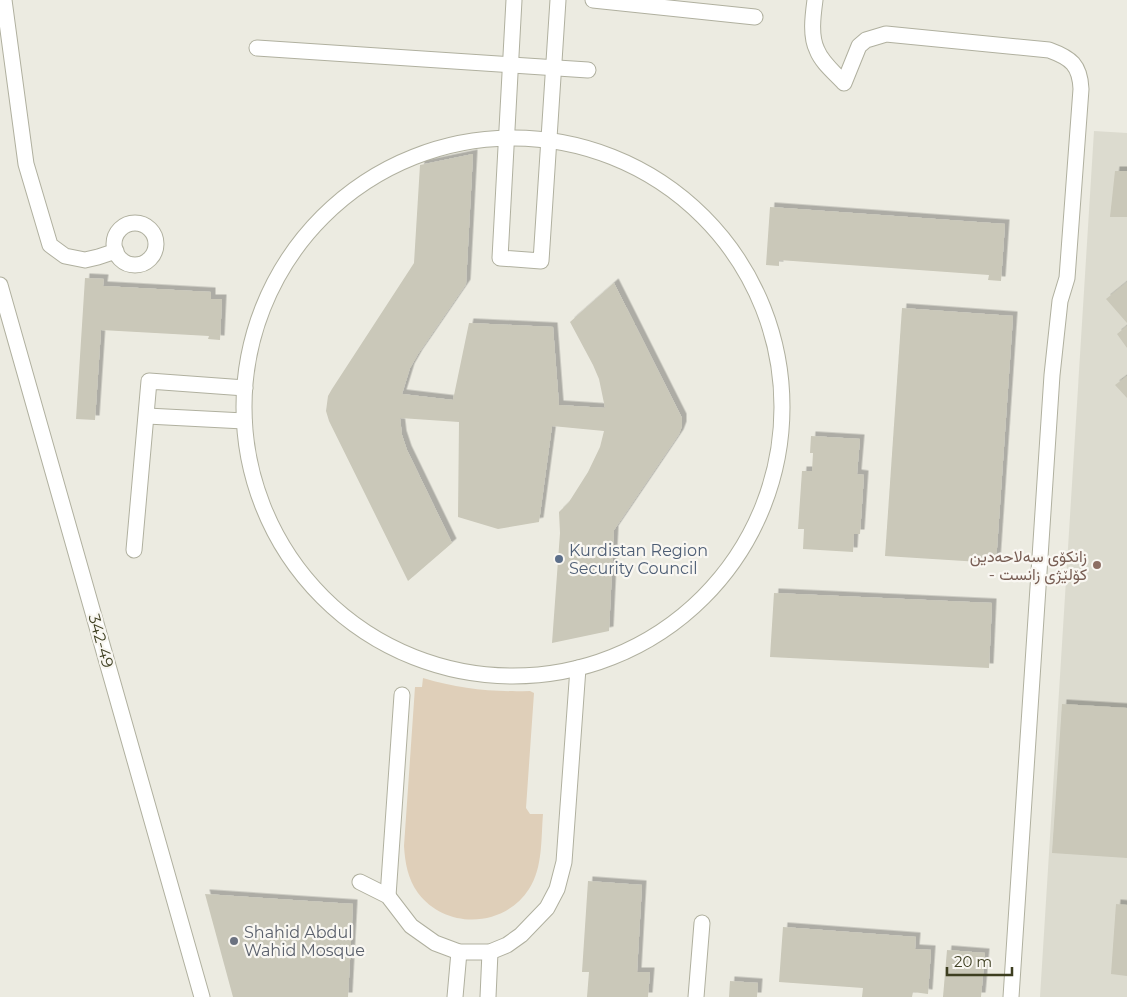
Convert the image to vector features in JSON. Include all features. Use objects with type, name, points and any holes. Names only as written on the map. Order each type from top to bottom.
[{"type":"street","points":[[4,0],[26,164],[50,245],[65,256],[85,260],[116,251]]},
{"type":"street","points":[[514,0],[500,258],[541,261],[558,0]]},
{"type":"street","points":[[593,0],[755,17]]},
{"type":"street","points":[[815,0],[812,20],[816,50],[825,63],[844,83],[859,46],[866,40],[886,34],[1049,50],[1069,60],[1080,75],[1080,99],[1067,278],[1060,301],[1052,374],[1011,997]]},
{"type":"street","points":[[257,48],[588,70]]},
{"type":"street","points":[[507,137],[550,138],[592,148],[632,164],[670,186],[703,215],[731,248],[754,285],[767,317],[780,368],[782,412],[778,455],[766,497],[748,537],[724,574],[694,606],[660,632],[622,653],[578,668],[538,676],[495,676],[452,670],[410,657],[372,637],[336,612],[306,581],[281,545],[262,506],[252,472],[244,421],[245,377],[253,335],[268,293],[290,255],[317,222],[349,192],[386,168],[426,151],[468,140],[507,137]]},
{"type":"street","name":"342-49","points":[[0,285],[202,997]]},
{"type":"street","points":[[134,550],[149,381],[245,388]]},
{"type":"street","points":[[147,416],[244,421]]},
{"type":"street","points":[[360,882],[388,896],[399,912],[421,934],[435,943],[459,952],[490,952],[507,944],[535,922],[546,908],[556,889],[564,862],[578,668]]},
{"type":"street","points":[[388,896],[402,695]]},
{"type":"street","points":[[696,997],[702,923]]},
{"type":"street","points":[[455,997],[459,952]]},
{"type":"street","points":[[488,997],[490,952]]},
{"type":"shaded area","name":"زانکۆی سەلاحەدین - کۆلێژی زانست","points":[[1094,131],[1127,133],[1127,997],[1040,997]]},
{"type":"shaded area","points":[[423,678],[476,689],[530,691],[534,693],[526,808],[530,814],[543,814],[539,862],[534,881],[518,902],[505,911],[490,917],[475,919],[459,918],[444,913],[430,905],[418,893],[408,871],[404,846],[415,687],[422,687]]},
{"type":"building","points":[[473,154],[466,284],[418,354],[410,368],[402,394],[453,400],[469,323],[553,327],[559,405],[605,408],[599,379],[570,322],[614,283],[682,418],[682,426],[679,434],[614,530],[609,631],[552,643],[560,533],[559,512],[569,502],[588,472],[600,447],[604,431],[552,426],[539,522],[498,529],[458,517],[459,422],[400,418],[402,435],[407,450],[452,543],[408,581],[329,421],[326,411],[328,396],[332,389],[414,263],[420,165]]},
{"type":"building","points":[[1115,171],[1127,171],[1127,217],[1110,217]]},
{"type":"building","points":[[770,207],[1005,224],[1001,281],[988,280],[989,275],[779,260],[779,266],[766,265]]},
{"type":"building","points":[[85,278],[104,279],[103,286],[211,292],[211,299],[222,299],[220,340],[208,339],[209,336],[101,330],[95,420],[76,419]]},
{"type":"building","points":[[1127,282],[1127,323],[1106,299]]},
{"type":"building","points":[[902,308],[1013,316],[996,563],[885,556]]},
{"type":"building","points":[[1127,326],[1127,348],[1117,334]]},
{"type":"building","points":[[1127,376],[1127,398],[1115,385]]},
{"type":"building","points":[[811,436],[860,439],[857,474],[864,475],[860,534],[854,534],[853,552],[803,549],[804,529],[798,529],[802,471],[812,471],[813,453],[810,453]]},
{"type":"building","points":[[774,593],[992,603],[989,668],[770,657]]},
{"type":"building","points":[[1062,704],[1127,708],[1127,858],[1052,853]]},
{"type":"building","points":[[588,881],[642,885],[637,972],[650,972],[648,997],[587,997],[589,972],[582,972]]},
{"type":"building","points":[[205,894],[353,904],[348,997],[233,997]]},
{"type":"building","points":[[1116,904],[1127,905],[1127,976],[1111,974]]},
{"type":"building","points":[[783,927],[916,937],[915,949],[931,950],[928,994],[913,992],[912,997],[862,997],[863,988],[779,982]]},
{"type":"building","points":[[947,950],[985,953],[981,997],[943,997]]},
{"type":"building","points":[[730,981],[758,983],[757,997],[729,997]]},
{"type":"place","name":"Kurdistan Region Security Council","points":[[559,559]]},
{"type":"place","name":"زانکۆی سەلاحەدین - کۆلێژی زانست","points":[[1097,565]]},
{"type":"place","name":"Shahid Abdul Wahid Mosque","points":[[234,941]]}]
